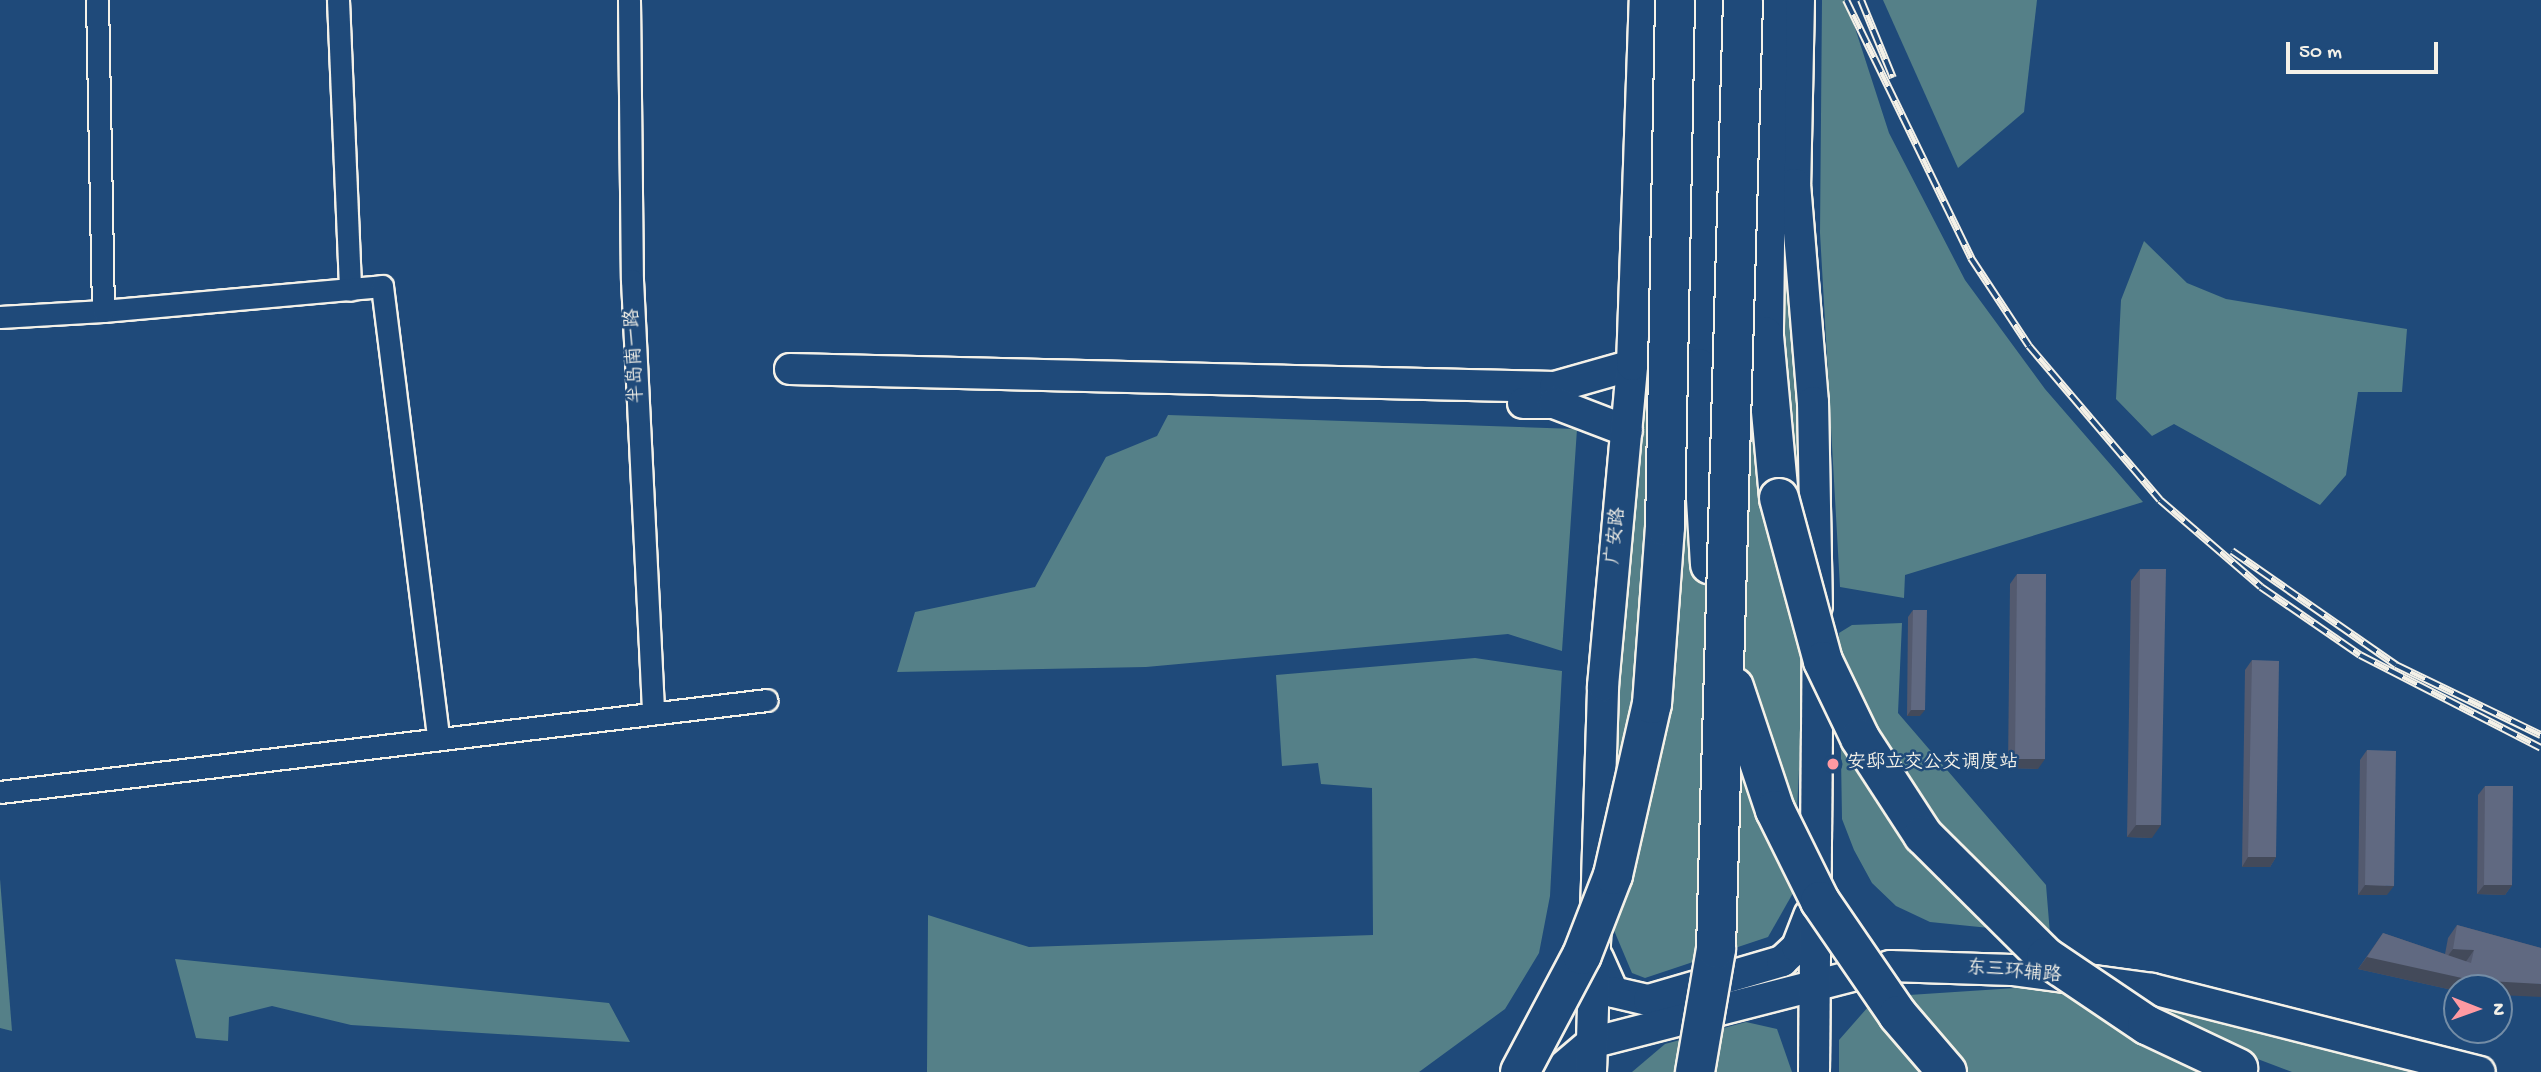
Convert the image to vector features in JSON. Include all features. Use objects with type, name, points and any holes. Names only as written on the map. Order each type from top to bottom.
[{"type":"highway","points":[[1520,1072],[1582,955],[1613,875],[1652,704],[1664,550],[1675,0]]},
{"type":"highway","points":[[1704,0],[1700,443],[1710,565],[1729,667],[1775,810],[1820,901],[1898,1015],[1947,1072]]},
{"type":"highway","points":[[1695,1072],[1716,949],[1743,0]]},
{"type":"highway","points":[[1768,0],[1765,395],[1791,557],[1823,661],[1888,785],[1923,835],[1994,913],[2117,1007],[2243,1070]]},
{"type":"main road","name":"广安路","points":[[1591,1072],[1603,686],[1632,365],[1645,0]]},
{"type":"main road","points":[[1799,0],[1795,184],[1817,513],[1814,1072]]},
{"type":"main road","points":[[1627,431],[1554,403],[789,377],[1555,387],[1632,365]]},
{"type":"main road","points":[[1594,944],[1613,992],[1649,1000],[1782,961],[1797,947],[1815,898]]},
{"type":"main road","name":"东三环辅路","points":[[1557,1072],[1591,1042],[1814,982],[1890,966],[2050,975],[2152,989],[2233,1015],[2480,1072]]},
{"type":"street","points":[[97,0],[103,311]]},
{"type":"street","points":[[338,0],[350,290]]},
{"type":"street","name":"半岛南一路","points":[[629,0],[632,280],[653,713]]},
{"type":"street","points":[[0,317],[103,311],[382,286],[438,737]]},
{"type":"street","points":[[0,792],[767,699]]},
{"type":"green space","points":[[1654,0],[1789,0],[1811,524],[1793,893],[1768,937],[1645,978],[1632,973],[1613,928],[1614,671]]},
{"type":"green space","points":[[1822,0],[1846,0],[1889,133],[1965,280],[2045,389],[2143,502],[1905,575],[1904,598],[1840,587],[1820,233]]},
{"type":"green space","points":[[1883,0],[2037,0],[2024,112],[1958,168]]},
{"type":"green space","points":[[2144,241],[2187,283],[2226,299],[2407,329],[2402,392],[2358,392],[2346,475],[2320,505],[2174,424],[2152,436],[2116,399],[2121,300]]},
{"type":"green space","points":[[1168,415],[1577,429],[1562,651],[1508,634],[1146,667],[897,672],[915,612],[1035,587],[1106,457],[1157,436]]},
{"type":"green space","points":[[1902,623],[1898,713],[2046,885],[2050,934],[1930,922],[1896,906],[1872,883],[1854,850],[1842,819],[1839,633],[1852,625]]},
{"type":"green space","points":[[1475,658],[1562,671],[1550,896],[1539,953],[1505,1009],[1419,1072],[927,1072],[928,915],[1029,947],[1373,935],[1372,788],[1321,784],[1318,763],[1282,766],[1276,675]]},
{"type":"green space","points":[[0,879],[12,1031],[0,1028]]},
{"type":"green space","points":[[175,959],[609,1003],[630,1042],[351,1025],[272,1006],[229,1017],[228,1041],[196,1038]]},
{"type":"green space","points":[[2031,987],[2118,995],[2432,1072],[2292,1072],[2210,1041],[2209,1072],[1839,1072],[1839,1040],[1868,1007],[1909,995]]},
{"type":"green space","points":[[1746,1022],[1777,1029],[1792,1072],[1632,1072],[1665,1044]]},
{"type":"building","points":[[2140,569],[2166,569],[2161,825],[2136,825]]},
{"type":"building","points":[[2017,574],[2046,574],[2045,759],[2015,759]]},
{"type":"building","points":[[1913,610],[1927,610],[1925,710],[1911,710]]},
{"type":"building","points":[[2252,660],[2279,661],[2276,857],[2248,857]]},
{"type":"building","points":[[2367,750],[2396,751],[2394,886],[2365,885]]},
{"type":"building","points":[[2485,786],[2513,786],[2512,885],[2484,885]]},
{"type":"building","points":[[2457,925],[2541,948],[2541,984],[2513,982],[2513,974],[2444,974],[2367,957],[2383,933],[2471,963],[2474,950],[2453,949]]},
{"type":"railway","points":[[1846,0],[1971,258],[2029,346],[2160,500],[2261,587],[2360,655],[2541,748]]},
{"type":"railway","points":[[1861,0],[1893,78]]},
{"type":"railway","points":[[2232,551],[2396,665],[2541,735]]},
{"type":"place","name":"安邸立交公交调度站","points":[[1833,764]]}]
